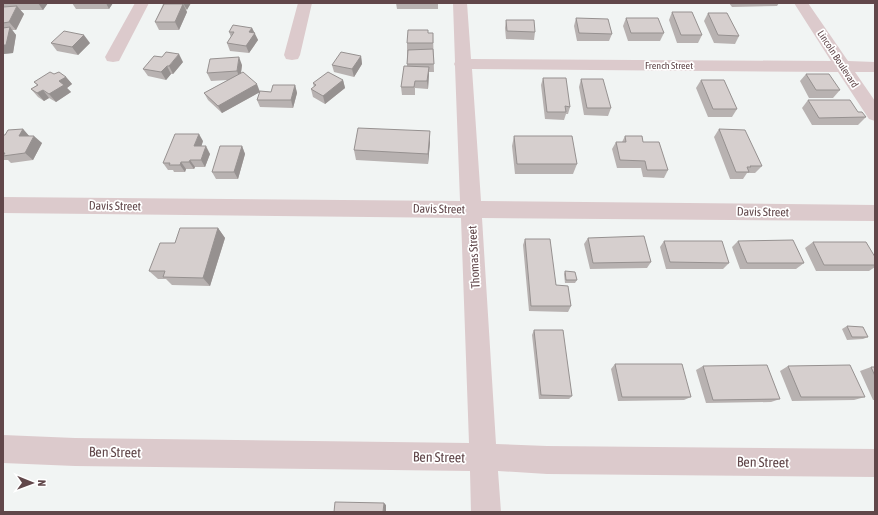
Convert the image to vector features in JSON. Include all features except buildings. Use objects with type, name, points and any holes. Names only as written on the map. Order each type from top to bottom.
[{"type":"street","points":[[112,57],[142,3]]},
{"type":"street","points":[[292,55],[305,3]]},
{"type":"street","name":"Thomas Street","points":[[460,3],[462,64],[472,209],[486,512]]},
{"type":"street","name":"Lincoln Boulevard","points":[[801,3],[875,115]]},
{"type":"street","name":"French Street","points":[[462,64],[875,67]]},
{"type":"street","name":"Davis Street","points":[[3,205],[875,213]]},
{"type":"street","name":"Ben Street","points":[[3,449],[75,452],[484,457],[547,460],[875,463]]}]
